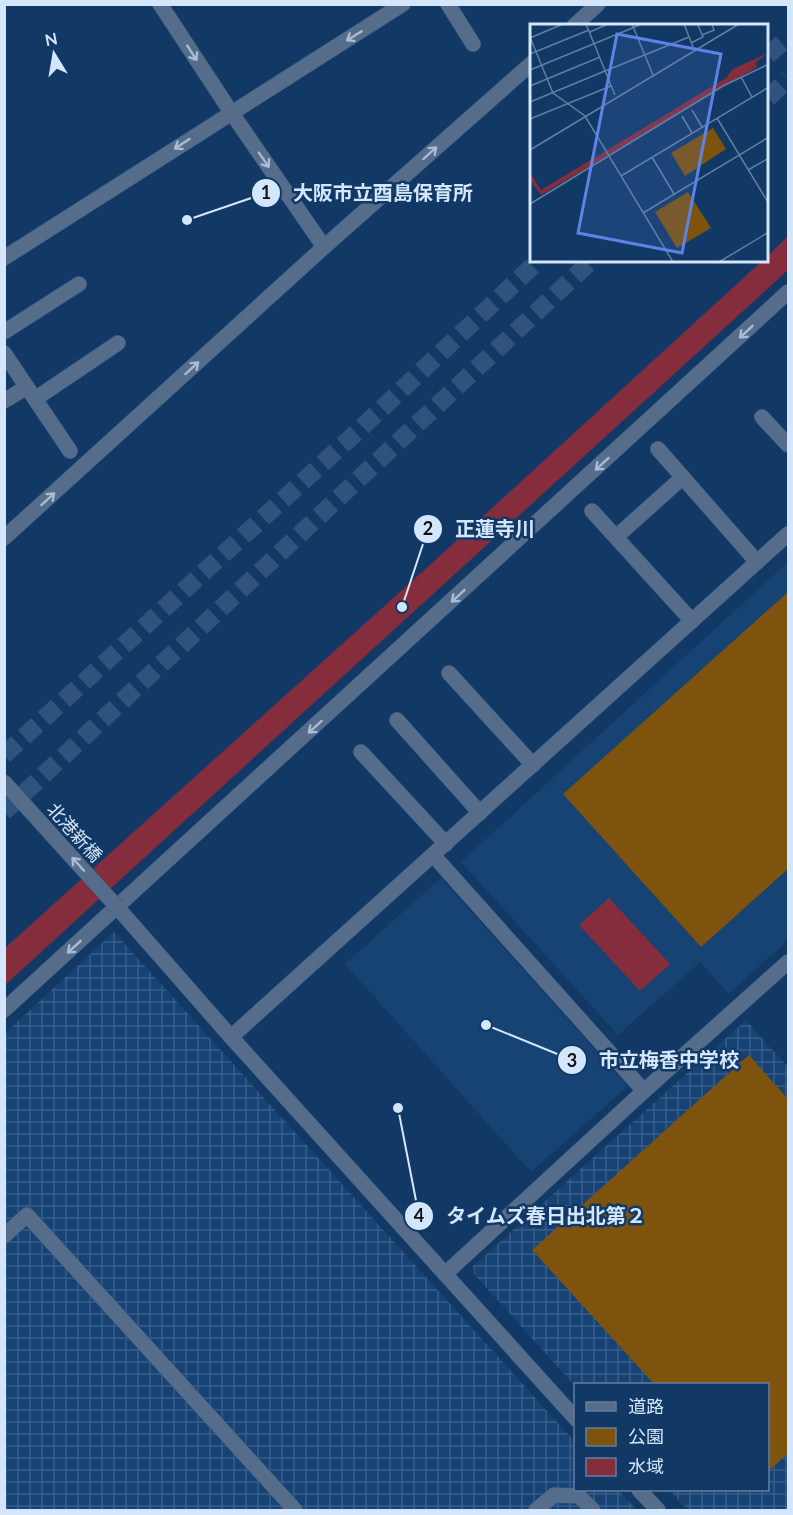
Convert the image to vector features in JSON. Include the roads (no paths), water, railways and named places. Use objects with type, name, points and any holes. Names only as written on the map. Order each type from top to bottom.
[{"type":"street","points":[[160,4],[324,247]]},
{"type":"street","points":[[4,258],[403,4]]},
{"type":"street","points":[[448,4],[473,44]]},
{"type":"street","points":[[576,24],[598,4]]},
{"type":"street","points":[[4,538],[324,247],[530,65]]},
{"type":"street","points":[[4,332],[79,284]]},
{"type":"street","points":[[4,1010],[789,292]]},
{"type":"street","points":[[4,401],[31,393],[118,343]]},
{"type":"street","points":[[4,353],[70,451]]},
{"type":"street","points":[[762,417],[789,445]]},
{"type":"street","points":[[658,448],[758,562]]},
{"type":"street","points":[[616,537],[683,477]]},
{"type":"street","points":[[592,511],[692,621]]},
{"type":"street","points":[[231,1037],[789,534]]},
{"type":"street","points":[[449,673],[533,765]]},
{"type":"street","points":[[397,720],[480,813]]},
{"type":"street","points":[[361,752],[446,844]]},
{"type":"street","name":"北港新橋","points":[[4,782],[574,1417]]},
{"type":"street","points":[[433,855],[644,1091]]},
{"type":"street","points":[[445,1274],[644,1091],[789,962]]},
{"type":"street","points":[[4,1236],[27,1215],[295,1510]]},
{"type":"street","points":[[640,1491],[658,1510]]},
{"type":"street","points":[[536,1510],[554,1495],[579,1496],[593,1510]]},
{"type":"water","points":[[788,236],[788,270],[5,985],[5,948],[431,564],[761,262],[769,262],[769,255]]},
{"type":"water","points":[[609,898],[670,964],[640,991],[579,925]]},
{"type":"tunnel","points":[[769,54],[788,38]]},
{"type":"tunnel","points":[[769,97],[788,79]]},
{"type":"tunnel","points":[[4,755],[359,430],[537,262]]},
{"type":"tunnel","points":[[4,812],[590,262]]},
{"type":"place","name":"大阪市立酉島保育所","points":[[187,220]]},
{"type":"place","name":"正蓮寺川","points":[[402,607]]},
{"type":"place","name":"市立梅香中学校","points":[[486,1025]]},
{"type":"place","name":"タイムズ春日出北第２","points":[[398,1108]]}]
